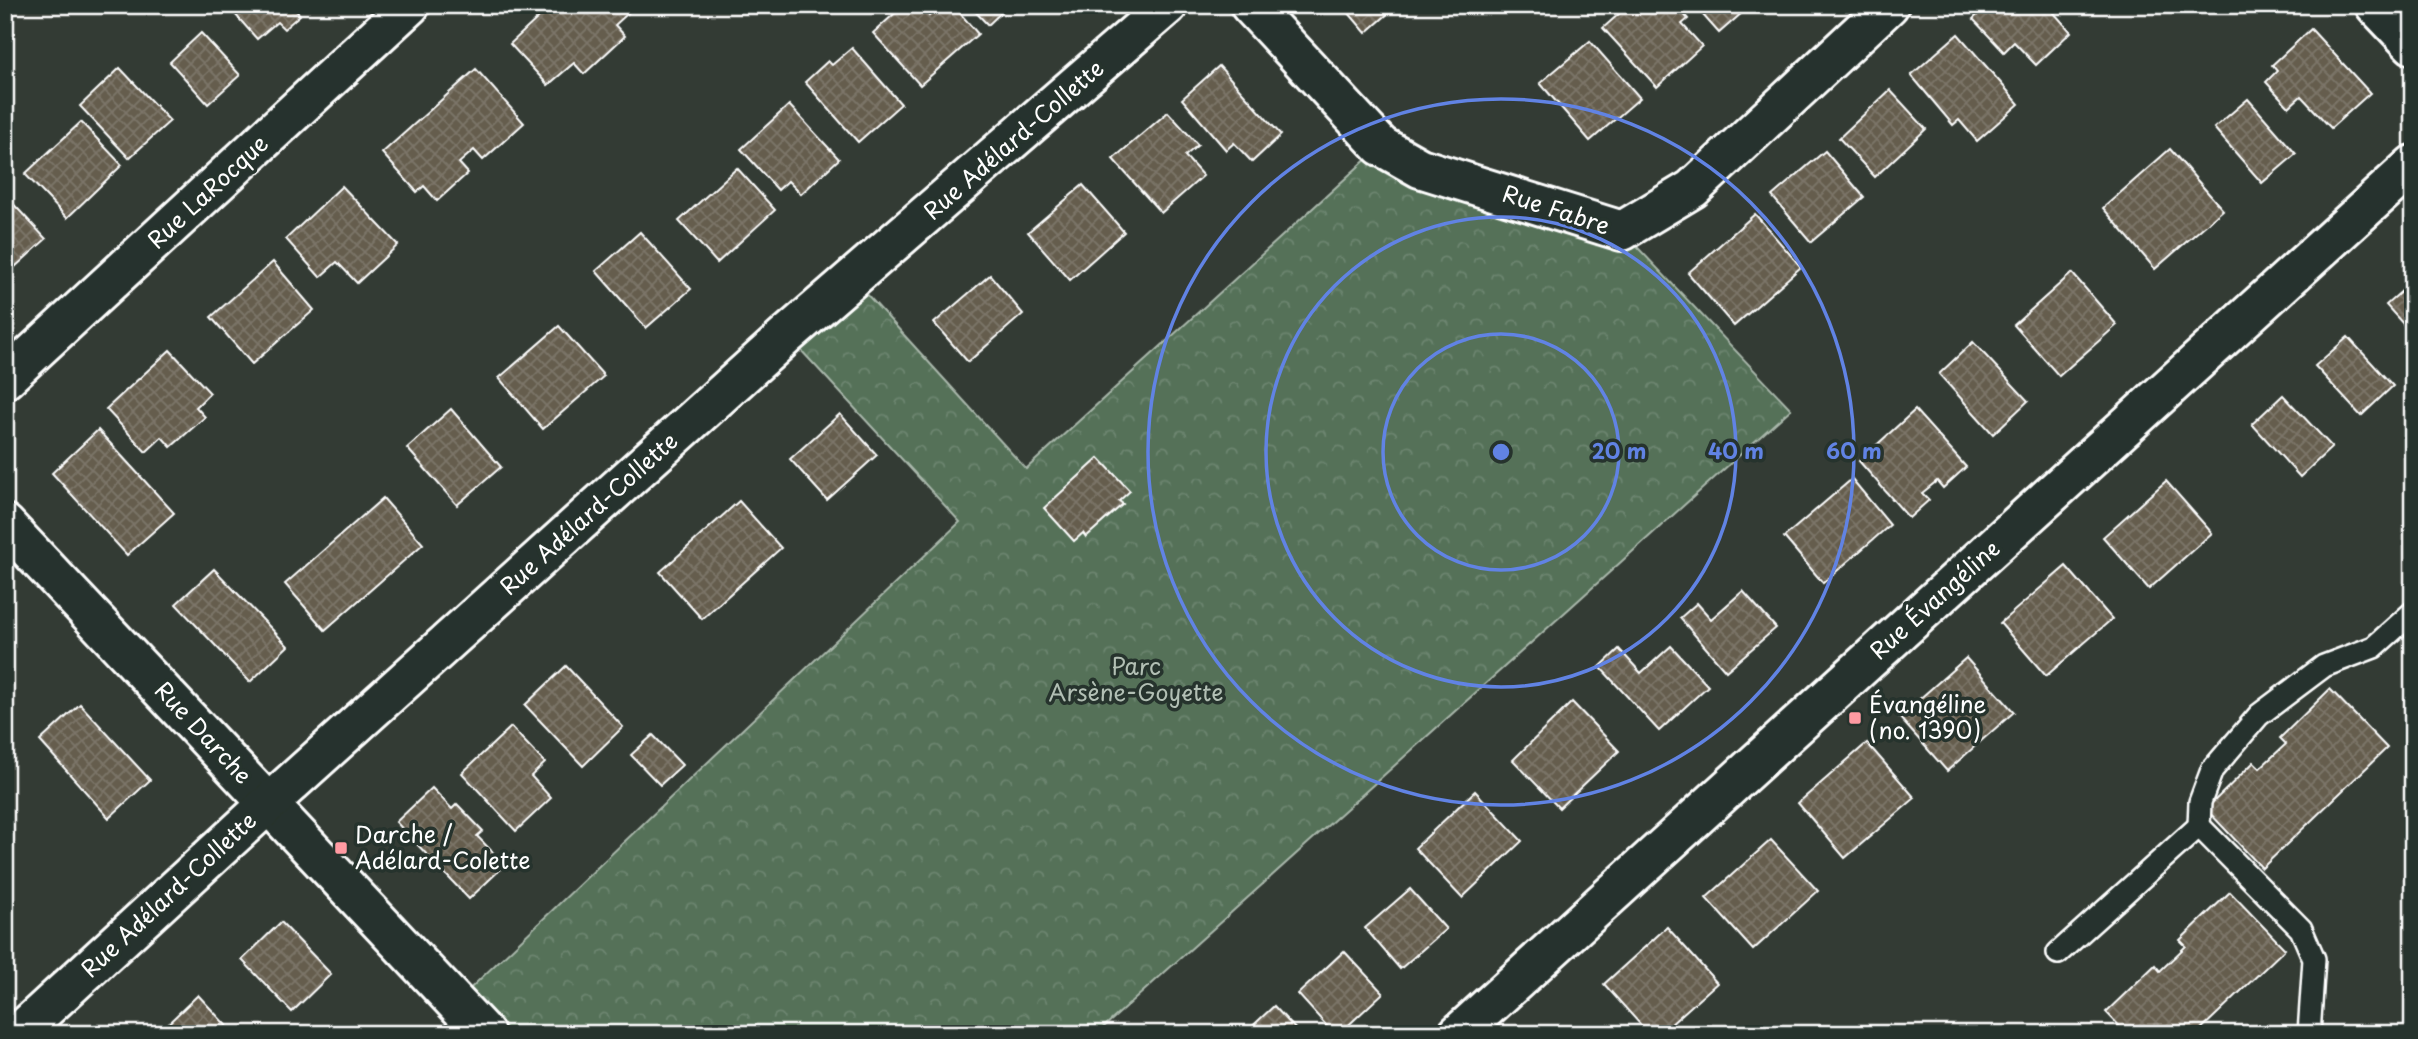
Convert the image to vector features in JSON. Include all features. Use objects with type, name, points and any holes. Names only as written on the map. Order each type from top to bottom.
[{"type":"street","name":"Rue LaRocque","points":[[5,379],[410,5]]},
{"type":"street","name":"Rue Adélard-Collette","points":[[18,1034],[269,803],[787,335],[1168,5]]},
{"type":"street","name":"Rue Fabre","points":[[1250,5],[1381,146],[1420,167],[1622,231],[1692,189],[1889,5]]},
{"type":"street","points":[[2375,5],[2413,45]]},
{"type":"street","name":"Rue Évangéline","points":[[1458,1034],[2413,165]]},
{"type":"street","name":"Rue Darche","points":[[5,524],[485,1034]]},
{"type":"lane","points":[[2058,953],[2199,826],[2200,802],[2212,771],[2259,715],[2324,666],[2374,647],[2413,612]]},
{"type":"lane","points":[[2199,826],[2301,929],[2314,958],[2309,1034]]},
{"type":"green space","name":"Parc Arsène-Goyette","points":[[1381,146],[1622,231],[1791,409],[1096,1034],[485,1034],[456,1002],[960,522],[787,335],[853,279],[1026,469]]},
{"type":"building","points":[[227,5],[295,5],[293,7],[300,15],[284,29],[277,22],[257,39]]},
{"type":"building","points":[[552,5],[637,5],[615,25],[625,36],[584,74],[574,63],[548,85],[510,44]]},
{"type":"building","points":[[904,5],[919,5],[929,16],[942,5],[953,5],[978,34],[920,85],[873,33]]},
{"type":"building","points":[[969,5],[1009,5],[988,25]]},
{"type":"building","points":[[1342,5],[1398,5],[1366,33]]},
{"type":"building","points":[[1629,5],[1676,5],[1688,19],[1682,24],[1702,46],[1657,87],[1603,28]]},
{"type":"building","points":[[1694,5],[1751,5],[1719,33]]},
{"type":"building","points":[[1988,5],[2047,5],[2071,32],[2036,65],[2014,42],[2004,52],[1973,19]]},
{"type":"building","points":[[2311,29],[2370,93],[2331,128],[2301,96],[2289,107],[2266,82],[2277,71],[2272,65]]},
{"type":"building","points":[[201,33],[240,75],[208,104],[170,62]]},
{"type":"building","points":[[1958,34],[2019,104],[1977,141],[1959,120],[1953,125],[1911,75]]},
{"type":"building","points":[[1590,41],[1640,98],[1590,141],[1540,83]]},
{"type":"building","points":[[852,48],[901,104],[858,142],[805,82],[828,61],[832,65]]},
{"type":"building","points":[[1219,66],[1281,135],[1252,162],[1234,143],[1226,150],[1182,99]]},
{"type":"building","points":[[120,68],[170,121],[129,158],[80,106]]},
{"type":"building","points":[[476,69],[524,123],[483,160],[474,150],[459,163],[468,173],[437,201],[424,186],[417,192],[382,153]]},
{"type":"building","points":[[1890,90],[1926,129],[1875,177],[1839,138]]},
{"type":"building","points":[[2248,99],[2296,154],[2262,183],[2214,128]]},
{"type":"building","points":[[789,105],[839,159],[801,194],[788,181],[778,190],[741,149]]},
{"type":"building","points":[[1168,112],[1198,145],[1185,156],[1203,176],[1161,213],[1113,159]]},
{"type":"building","points":[[81,122],[122,165],[67,218],[25,174]]},
{"type":"building","points":[[2170,149],[2223,210],[2155,269],[2103,208]]},
{"type":"building","points":[[1825,151],[1864,197],[1811,242],[1772,196]]},
{"type":"building","points":[[737,168],[775,210],[717,263],[679,221]]},
{"type":"building","points":[[1083,185],[1124,232],[1070,280],[1028,232]]},
{"type":"building","points":[[342,186],[398,245],[357,283],[337,262],[320,277],[286,239]]},
{"type":"building","points":[[5,195],[46,239],[5,276]]},
{"type":"building","points":[[1755,214],[1801,267],[1734,326],[1688,273]]},
{"type":"building","points":[[640,232],[691,289],[646,328],[596,271]]},
{"type":"building","points":[[273,262],[314,310],[252,364],[211,317]]},
{"type":"building","points":[[2072,273],[2117,325],[2059,376],[2014,325]]},
{"type":"building","points":[[990,275],[1023,314],[968,362],[934,323]]},
{"type":"building","points":[[2413,281],[2413,335],[2386,305]]},
{"type":"building","points":[[559,326],[604,376],[543,429],[499,378]]},
{"type":"building","points":[[2348,337],[2393,386],[2361,416],[2315,366]]},
{"type":"building","points":[[1973,342],[2028,401],[1993,434],[1939,374]]},
{"type":"building","points":[[170,350],[210,393],[196,407],[205,417],[171,447],[162,437],[146,452],[106,409]]},
{"type":"building","points":[[2283,395],[2332,447],[2300,477],[2252,424]]},
{"type":"building","points":[[451,409],[501,467],[457,505],[407,448]]},
{"type":"building","points":[[1915,410],[1966,467],[1943,488],[1937,481],[1922,493],[1929,500],[1909,518],[1859,461]]},
{"type":"building","points":[[840,414],[877,455],[827,500],[790,459]]},
{"type":"building","points":[[98,430],[174,513],[127,555],[52,473]]},
{"type":"building","points":[[1099,458],[1130,491],[1119,501],[1123,504],[1086,537],[1083,533],[1074,541],[1044,508]]},
{"type":"building","points":[[1852,479],[1890,525],[1823,583],[1784,537]]},
{"type":"building","points":[[2166,481],[2212,533],[2149,589],[2103,537]]},
{"type":"building","points":[[383,498],[423,544],[325,630],[285,584]]},
{"type":"building","points":[[739,501],[781,548],[702,619],[660,572]]},
{"type":"building","points":[[2066,566],[2112,619],[2046,676],[2000,623]]},
{"type":"building","points":[[214,569],[288,646],[250,682],[176,604]]},
{"type":"building","points":[[1743,591],[1776,628],[1726,671],[1680,618],[1697,603],[1711,619]]},
{"type":"building","points":[[1671,646],[1708,686],[1659,731],[1600,667],[1619,649],[1641,673]]},
{"type":"building","points":[[1966,658],[2014,712],[1947,771],[1899,717]]},
{"type":"building","points":[[566,666],[623,727],[583,766],[525,705]]},
{"type":"building","points":[[2330,689],[2387,748],[2262,868],[2206,809],[2254,762],[2260,768],[2286,744],[2280,738]]},
{"type":"building","points":[[1572,702],[1619,751],[1559,808],[1513,760]]},
{"type":"building","points":[[80,704],[150,780],[109,818],[40,741]]},
{"type":"building","points":[[511,727],[545,763],[531,776],[551,798],[516,831],[462,773]]},
{"type":"building","points":[[653,735],[682,765],[660,785],[631,755]]},
{"type":"building","points":[[1867,743],[1915,798],[1845,858],[1798,803]]},
{"type":"building","points":[[432,788],[452,809],[457,804],[483,831],[477,836],[505,865],[469,899],[396,822]]},
{"type":"building","points":[[1475,791],[1522,841],[1462,898],[1415,848]]},
{"type":"building","points":[[1771,840],[1818,891],[1753,950],[1706,898]]},
{"type":"building","points":[[1410,889],[1446,929],[1400,969],[1365,928]]},
{"type":"building","points":[[2230,892],[2285,949],[2196,1034],[2127,1034],[2106,1012],[2155,965],[2160,971],[2186,946],[2180,940]]},
{"type":"building","points":[[281,922],[331,974],[292,1012],[242,960]]},
{"type":"building","points":[[1667,927],[1717,983],[1660,1034],[1649,1034],[1604,984]]},
{"type":"building","points":[[1344,951],[1383,993],[1339,1034],[1334,1034],[1298,994]]},
{"type":"building","points":[[198,995],[234,1034],[157,1034]]},
{"type":"building","points":[[1274,1006],[1300,1034],[1244,1034]]},
{"type":"place","name":"Évangéline (no. 1390)","points":[[1855,718]]},
{"type":"place","name":"Darche / Adélard-Colette","points":[[341,848]]}]
